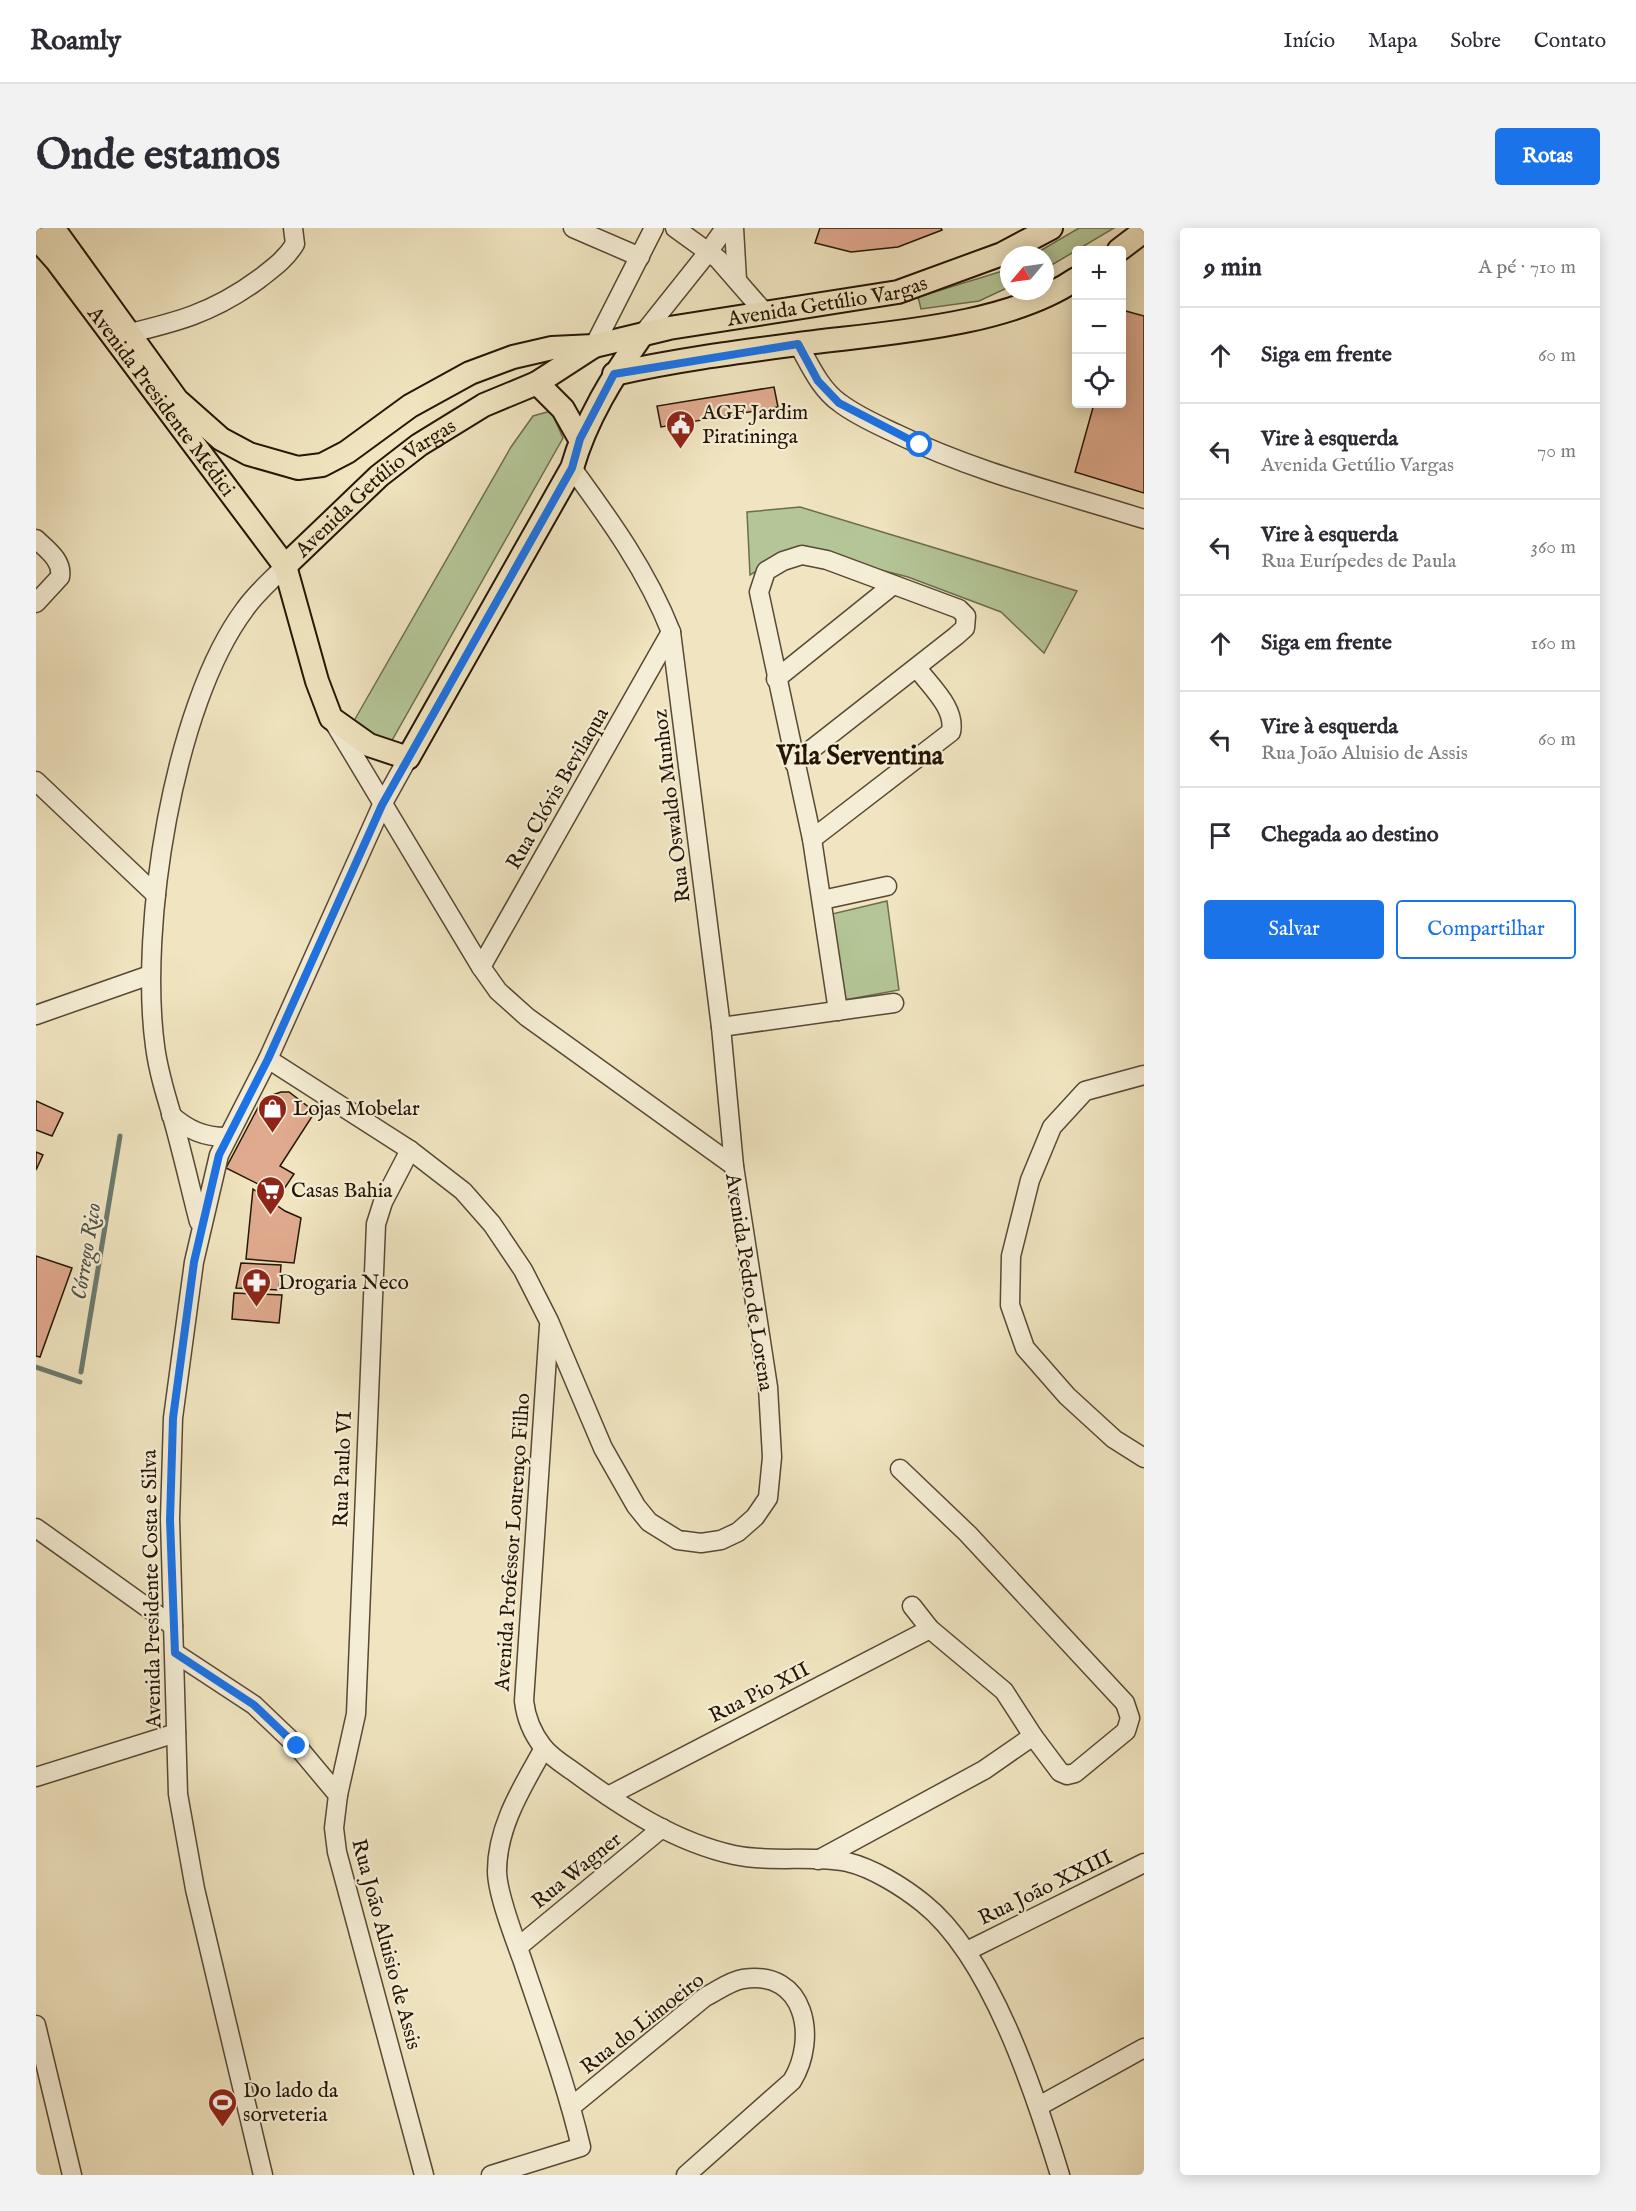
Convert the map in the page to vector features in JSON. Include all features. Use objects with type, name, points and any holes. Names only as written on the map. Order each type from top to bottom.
[{"type":"main road","name":"Avenida Getúlio Vargas","points":[[298,468],[322,465],[347,452],[410,406],[470,373],[513,357],[552,348],[594,346],[642,335],[915,288],[1002,254],[1051,228]]},
{"type":"main road","name":"Avenida Presidente Médici","points":[[42,235],[122,335],[177,400],[200,422],[221,439],[249,454],[298,468]]},
{"type":"main road","name":"Avenida Getúlio Vargas","points":[[614,374],[798,344],[892,334],[1001,313],[1034,303],[1072,282]]},
{"type":"main road","name":"Avenida Presidente Médici","points":[[122,335],[285,566]]},
{"type":"main road","points":[[331,718],[369,745],[408,758],[572,468],[580,439],[614,374],[642,335]]},
{"type":"main road","name":"Avenida Getúlio Vargas","points":[[285,566],[379,476],[419,445],[484,405],[537,383],[594,346]]},
{"type":"main road","points":[[537,383],[563,410],[580,439]]},
{"type":"main road","name":"Avenida Pedro de Lorena","points":[[285,566],[316,681],[331,718]]},
{"type":"street","points":[[122,335],[212,310],[242,292],[285,260],[295,244],[292,228]]},
{"type":"street","points":[[573,228],[640,257]]},
{"type":"street","points":[[594,346],[654,228]]},
{"type":"street","points":[[675,228],[710,251],[765,313]]},
{"type":"street","points":[[642,335],[710,251],[725,228]]},
{"type":"street","points":[[734,228],[737,280]]},
{"type":"street","points":[[798,344],[818,381],[839,403],[868,420],[920,445],[1012,479],[1144,519]]},
{"type":"street","name":"Rua Oswaldo Munhoz","points":[[572,468],[618,530],[649,581],[671,632],[721,1027],[734,1167]]},
{"type":"street","points":[[36,539],[56,559],[60,577],[36,603]]},
{"type":"street","points":[[794,763],[917,668],[965,627],[966,616],[959,609],[826,560],[802,555],[783,561],[766,571],[759,592],[794,763],[812,839],[838,1011]]},
{"type":"street","name":"Avenida Presidente Costa e Silva","points":[[263,2175],[186,1845],[178,1794],[170,1520],[173,1418],[200,1226],[159,1073],[150,975],[161,851],[193,718],[212,668],[245,609],[285,566]]},
{"type":"street","points":[[776,679],[893,585]]},
{"type":"street","name":"Rua Clóvis Bevilaqua","points":[[481,967],[671,632]]},
{"type":"street","points":[[812,839],[951,732],[953,721],[947,708],[917,668]]},
{"type":"street","name":"Avenida Pedro de Lorena","points":[[331,718],[481,967],[498,991],[527,1017],[734,1167],[768,1387],[772,1457],[768,1498],[755,1517],[738,1532],[721,1540],[701,1544],[678,1540],[658,1529],[642,1515],[603,1448],[549,1321]]},
{"type":"street","points":[[200,1226],[213,1173],[226,1137],[268,1059],[382,805],[408,758]]},
{"type":"street","points":[[36,781],[156,895]]},
{"type":"street","points":[[822,900],[887,886]]},
{"type":"street","points":[[36,1015],[150,975]]},
{"type":"street","points":[[721,1027],[894,1003]]},
{"type":"street","name":"Avenida Professor Lourenço Filho","points":[[268,1059],[410,1150],[463,1191],[492,1224],[524,1270],[549,1321],[524,1701],[532,1731],[544,1748],[608,1796],[662,1828],[701,1847],[737,1856],[774,1860],[847,1862],[902,1888],[923,1903],[950,1929],[967,1951],[1020,2058],[1039,2106],[1060,2175]]},
{"type":"street","points":[[1144,1075],[1085,1091],[1052,1127],[1030,1180],[1011,1256],[1010,1305],[1025,1348],[1067,1396],[1114,1439],[1144,1458]]},
{"type":"street","points":[[171,1115],[184,1126],[201,1134],[226,1137]]},
{"type":"street","name":"Rua Paulo VI","points":[[338,1795],[356,1714],[376,1224],[382,1202],[410,1150]]},
{"type":"street","points":[[900,1469],[968,1534],[1125,1703],[1130,1718],[1126,1731],[1075,1773],[1067,1775],[1060,1772],[1004,1691],[930,1629],[912,1606]]},
{"type":"street","points":[[36,1528],[173,1626]]},
{"type":"street","name":"Rua Pio XII","points":[[608,1796],[930,1629]]},
{"type":"street","points":[[175,1653],[254,1705],[297,1746],[338,1795]]},
{"type":"street","points":[[36,1777],[176,1733]]},
{"type":"street","points":[[816,1861],[984,1770],[1033,1736]]},
{"type":"street","points":[[491,2175],[581,2147],[571,2107],[518,1947],[497,1872],[501,1838],[512,1805],[544,1748]]},
{"type":"street","name":"Rua João Aluisio de Assis","points":[[338,1795],[334,1828],[337,1852],[424,2175]]},
{"type":"street","name":"Rua Wagner","points":[[518,1947],[662,1828]]},
{"type":"street","name":"Rua João XXIII","points":[[967,1951],[1144,1863]]},
{"type":"street","name":"Rua do Limoeiro","points":[[571,2107],[713,1993],[741,1979],[761,1978],[780,1985],[797,1999],[804,2017],[805,2048],[800,2068],[792,2081],[686,2175]]},
{"type":"street","points":[[36,2025],[72,2175]]},
{"type":"street","points":[[1039,2106],[1143,2051]]},
{"type":"green space","points":[[1079,228],[1114,228],[1084,246],[1072,246],[1072,253],[1054,264],[1054,246],[1048,246]]},
{"type":"green space","points":[[1000,272],[1000,291],[979,301],[921,309],[918,297]]},
{"type":"green space","points":[[551,411],[563,438],[391,742],[351,726],[511,447],[533,416]]},
{"type":"green space","points":[[800,507],[1077,591],[1044,653],[1001,612],[908,577],[795,548],[750,575],[747,512]]},
{"type":"green space","points":[[887,901],[899,990],[844,1000],[832,914]]},
{"type":"building","points":[[820,228],[941,228],[942,230],[898,247],[851,252],[815,243]]},
{"type":"building","points":[[1126,311],[1144,316],[1144,493],[1075,472],[1093,408],[1126,408]]},
{"type":"building","points":[[774,387],[778,407],[661,427],[657,406]]},
{"type":"building","name":"Lojas Mobelar","points":[[289,1092],[315,1112],[280,1166],[294,1174],[280,1195],[226,1168],[263,1098]]},
{"type":"building","points":[[36,1101],[63,1113],[52,1136],[36,1130]]},
{"type":"building","points":[[36,1152],[43,1155],[36,1170]]},
{"type":"building","points":[[253,1189],[285,1211],[301,1218],[294,1263],[246,1259]]},
{"type":"building","points":[[36,1256],[72,1268],[40,1357],[36,1356]]},
{"type":"building","points":[[241,1263],[281,1265],[279,1290],[236,1288]]},
{"type":"building","points":[[234,1293],[282,1295],[279,1323],[232,1319]]},
{"type":"waterway","name":"Córrego Rico","points":[[81,1372],[120,1136]]},
{"type":"waterway","points":[[36,1367],[80,1382]]},
{"type":"place","name":"AGF Jardim Piratininga","points":[[681,450]]},
{"type":"place","name":"Lojas Mobelar","points":[[272,1134]]},
{"type":"place","name":"Casas Bahia","points":[[270,1216]]},
{"type":"place","name":"Drogaria Neco","points":[[257,1308]]},
{"type":"place","name":"Do lado da sorveteria","points":[[222,2128]]},
{"type":"district","name":"Vila Serventina","points":[[860,755]]},
{"type":"route","points":[[297,1746],[254,1705],[175,1653],[170,1520],[173,1418],[200,1226],[219,1155],[226,1137],[268,1059],[382,805],[572,468],[580,439],[614,374],[644,367],[798,344],[818,381],[839,403],[920,445]]}]
